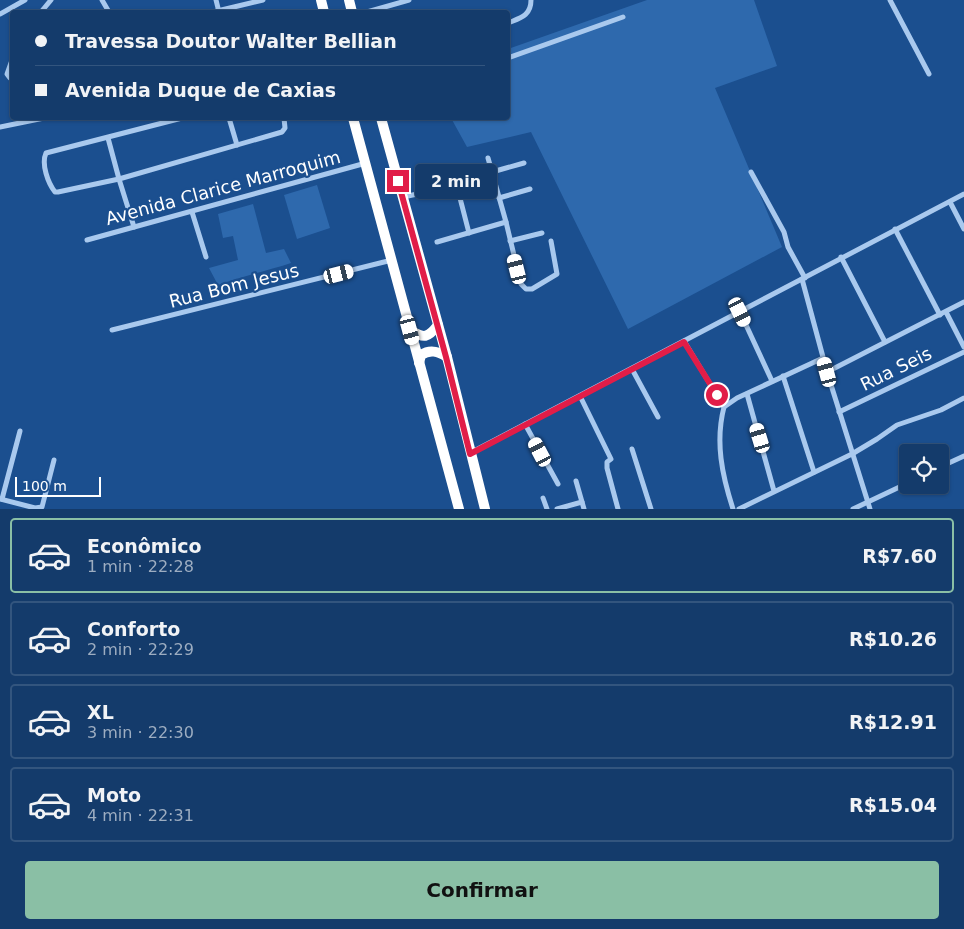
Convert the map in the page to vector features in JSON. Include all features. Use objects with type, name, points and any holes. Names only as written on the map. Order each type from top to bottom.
[{"type":"highway","points":[[354,120],[459,509]]},
{"type":"highway","points":[[382,120],[438,325],[484,509]]},
{"type":"highway","points":[[410,330],[421,336],[426,336],[438,325]]},
{"type":"highway","points":[[419,363],[422,355],[430,351],[438,352],[446,357]]},
{"type":"street","points":[[0,14],[25,0]]},
{"type":"street","points":[[43,10],[51,0]]},
{"type":"street","points":[[225,10],[263,0]]},
{"type":"street","points":[[376,10],[409,0]]},
{"type":"street","points":[[510,22],[526,16],[530,11],[531,0]]},
{"type":"street","points":[[890,0],[928,74]]},
{"type":"street","points":[[0,10],[0,19]]},
{"type":"street","points":[[510,57],[623,17]]},
{"type":"street","points":[[10,65],[6,74],[10,78]]},
{"type":"street","points":[[0,127],[34,120]]},
{"type":"street","points":[[175,120],[49,152],[44,155],[52,188],[55,192],[58,192],[119,179],[282,132],[285,128],[284,120]]},
{"type":"street","points":[[230,120],[237,145]]},
{"type":"street","points":[[108,138],[134,227]]},
{"type":"street","points":[[488,158],[523,288],[529,290],[557,274],[551,241]]},
{"type":"street","points":[[402,197],[492,175],[524,163]]},
{"type":"street","name":"Avenida Clarice Marroquim","points":[[87,240],[366,164]]},
{"type":"street","points":[[452,168],[469,232]]},
{"type":"street","points":[[750,172],[784,232],[788,247],[804,279],[827,372],[870,509]]},
{"type":"street","points":[[499,198],[530,189]]},
{"type":"street","points":[[470,454],[804,279],[841,257],[964,194]]},
{"type":"street","points":[[950,202],[964,229]]},
{"type":"street","points":[[192,212],[206,258]]},
{"type":"street","points":[[437,242],[506,222]]},
{"type":"street","points":[[895,229],[940,315]]},
{"type":"street","points":[[510,241],[542,233]]},
{"type":"street","points":[[841,257],[885,342]]},
{"type":"street","name":"Rua Bom Jesus","points":[[112,330],[392,260]]},
{"type":"street","points":[[827,372],[964,302]]},
{"type":"street","points":[[740,312],[772,381]]},
{"type":"street","points":[[946,312],[964,347]]},
{"type":"street","points":[[684,342],[724,407],[720,433],[721,462],[724,482],[733,509]]},
{"type":"street","name":"Rua Seis","points":[[839,412],[964,352]]},
{"type":"street","points":[[724,407],[736,398],[823,358]]},
{"type":"street","points":[[632,369],[658,417]]},
{"type":"street","points":[[783,376],[814,472]]},
{"type":"street","points":[[747,394],[774,491]]},
{"type":"street","points":[[580,396],[611,458],[607,464],[618,509]]},
{"type":"street","points":[[739,509],[852,454],[897,425],[941,410],[964,398]]},
{"type":"street","points":[[525,424],[558,484]]},
{"type":"street","points":[[20,431],[1,499],[34,508],[43,506],[54,460]]},
{"type":"street","points":[[632,449],[651,509]]},
{"type":"street","points":[[949,463],[964,456]]},
{"type":"street","points":[[576,482],[584,509]]},
{"type":"street","points":[[854,509],[899,487]]},
{"type":"street","points":[[543,498],[546,509]]},
{"type":"street","points":[[557,509],[582,502]]},
{"type":"shaded area","points":[[647,0],[754,0],[777,66],[715,88],[782,247],[628,329],[531,132],[467,147],[452,120],[510,120],[510,48]]},
{"type":"shaded area","points":[[317,185],[330,228],[297,239],[284,195]]},
{"type":"shaded area","points":[[253,204],[266,253],[284,249],[291,263],[218,285],[209,268],[238,260],[233,236],[223,238],[218,214]]},
{"type":"route","points":[[398,181],[446,357],[470,454],[684,342],[717,395]]}]
